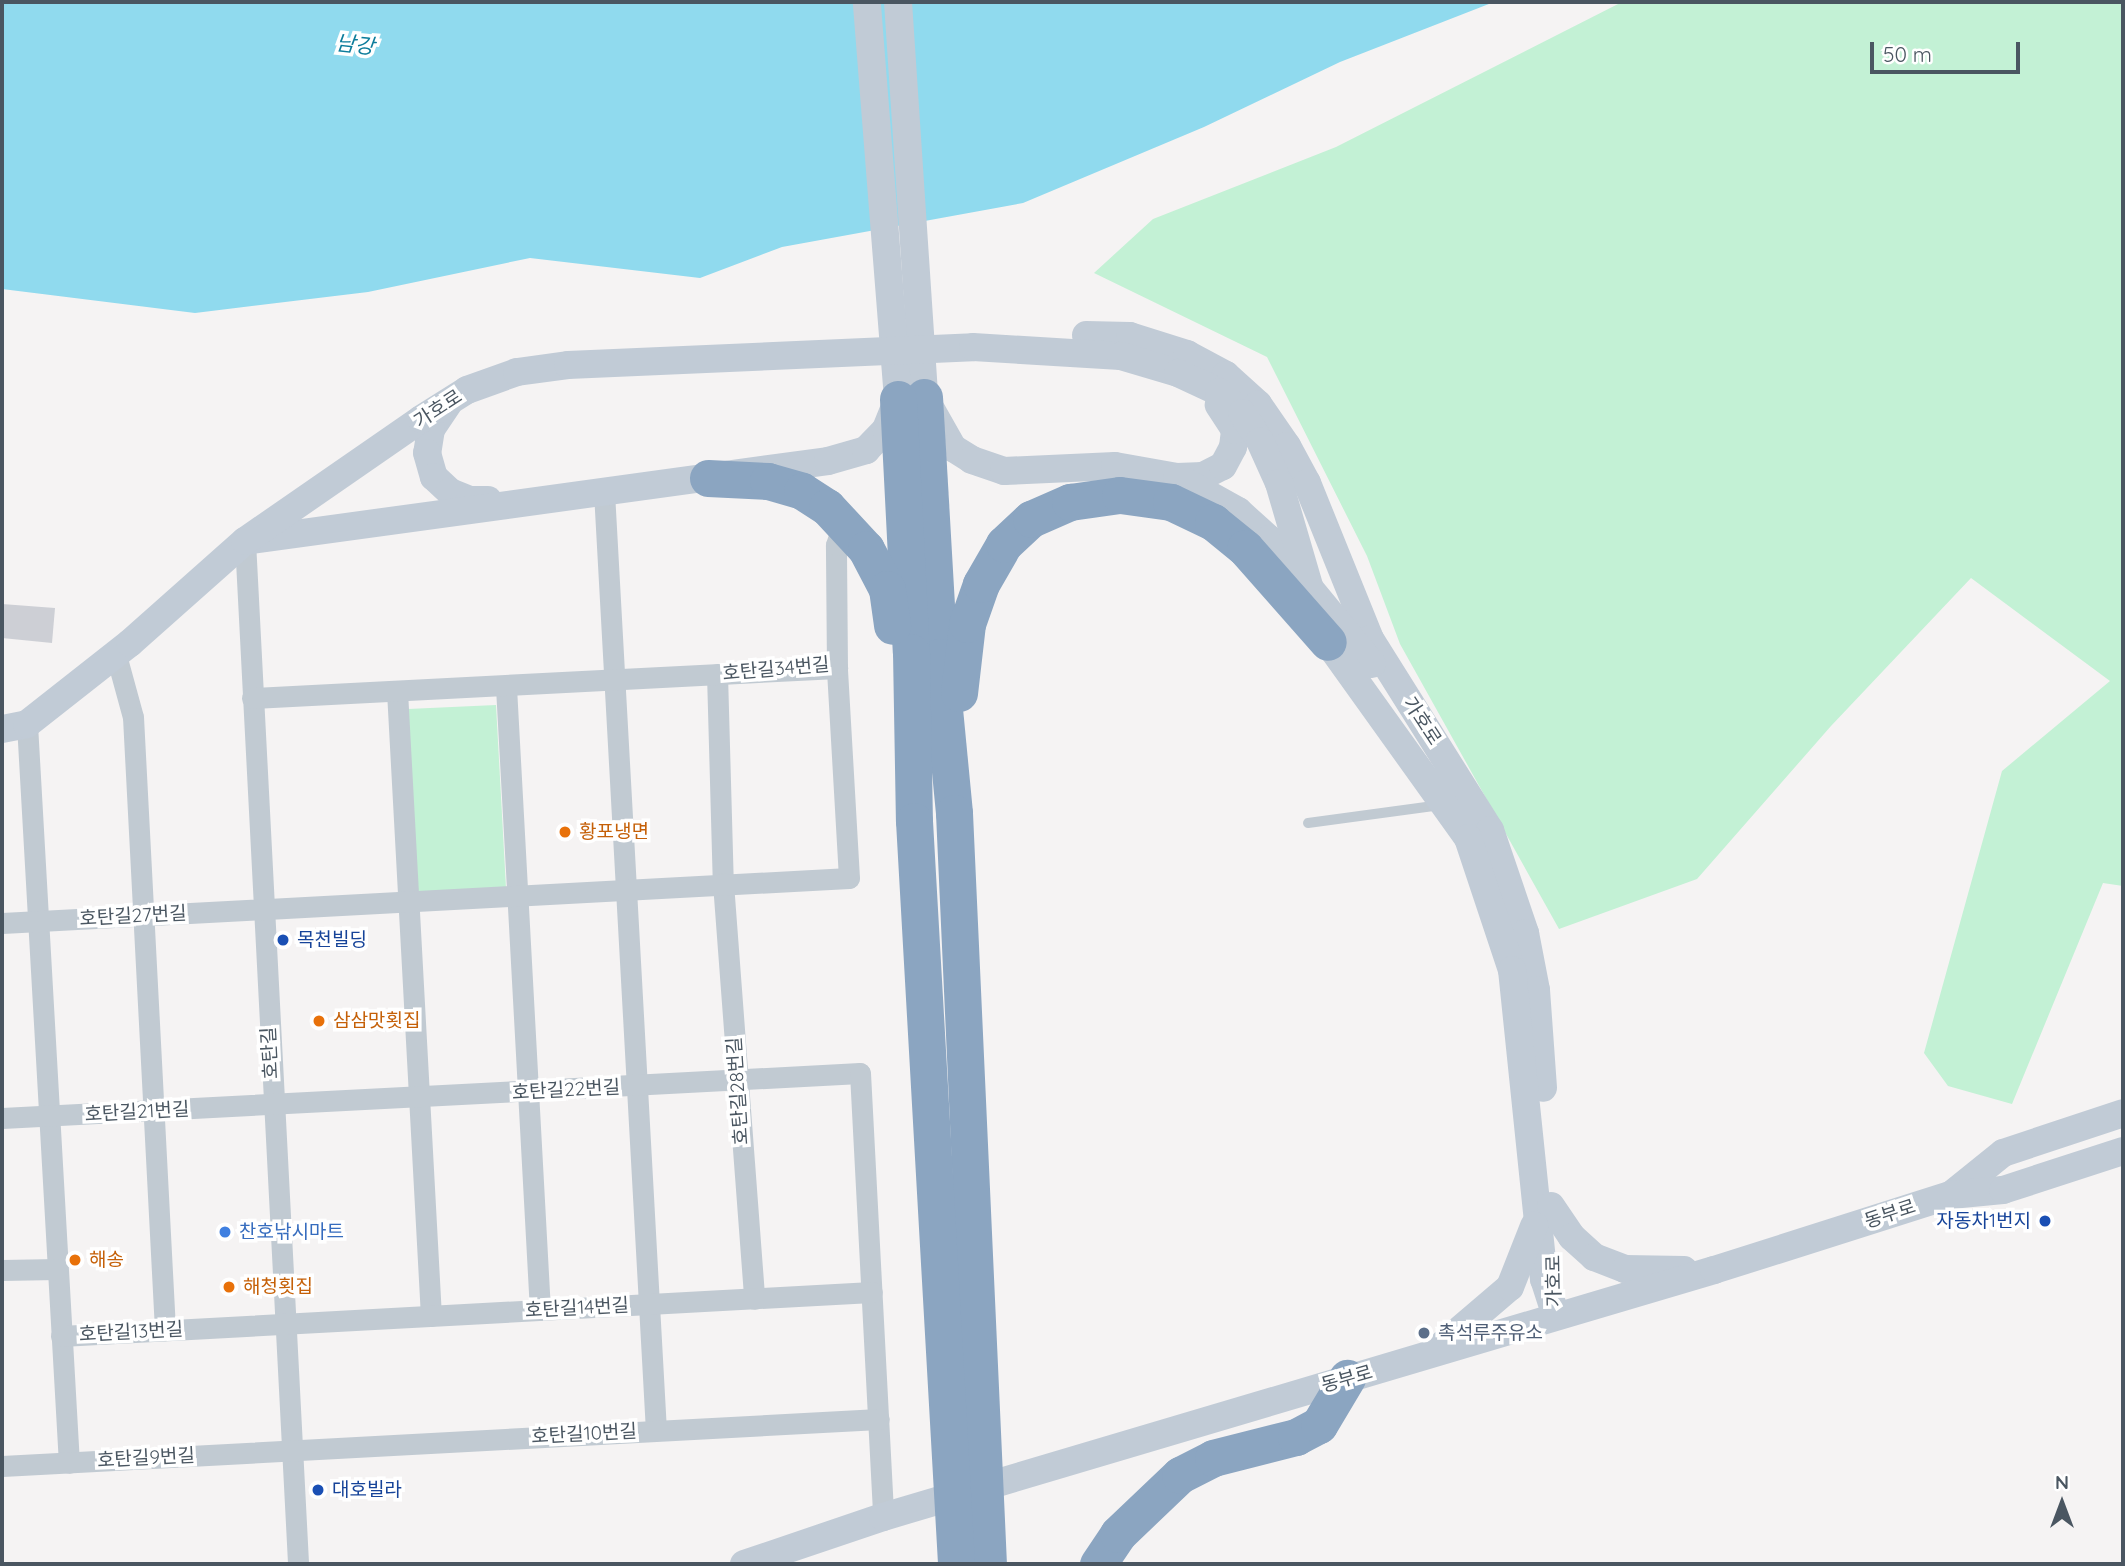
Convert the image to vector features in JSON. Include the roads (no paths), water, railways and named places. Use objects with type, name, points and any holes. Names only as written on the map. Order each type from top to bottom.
[{"type":"highway","points":[[911,398],[954,813]]},
{"type":"highway","points":[[911,398],[914,821]]},
{"type":"highway","points":[[708,478],[768,481],[802,491],[843,523],[866,549],[887,589],[914,821],[967,1422]]},
{"type":"highway","points":[[972,1556],[954,813],[960,668],[967,624],[981,584],[1004,544],[1031,519],[1070,502],[1120,495],[1171,502],[1213,522],[1245,548],[1328,642]]},
{"type":"highway","points":[[1098,1564],[1118,1534],[1180,1475],[1213,1458],[1296,1437],[1319,1425],[1347,1378]]},
{"type":"street","points":[[867,2],[911,398],[953,448],[972,460],[1004,471],[1115,466],[1177,477],[1203,476],[1223,466],[1234,430],[1226,411],[1178,373]]},
{"type":"street","points":[[245,541],[838,459],[866,450],[911,398],[898,2]]},
{"type":"street","name":"가호로","points":[[973,347],[1056,334],[1130,336],[1187,354],[1226,375],[1258,404],[1287,446],[1307,483],[1370,639],[1426,728],[1454,794],[1512,971],[1544,1209],[1544,1279],[1556,1316]]},
{"type":"street","name":"가호로","points":[[15,727],[116,654],[245,541],[450,400],[517,372],[568,365],[973,347],[1121,356],[1178,373],[1219,393],[1242,412],[1260,441],[1279,483],[1309,589],[1328,642],[1454,794]]},
{"type":"street","points":[[450,400],[431,429],[427,453],[434,477],[442,485],[471,500],[557,499]]},
{"type":"street","points":[[1177,477],[1238,511],[1269,539],[1426,728]]},
{"type":"street","points":[[604,492],[656,1430]]},
{"type":"street","name":"호탄길34번길","points":[[252,698],[837,668],[836,545],[843,523]]},
{"type":"street","name":"호탄길","points":[[245,541],[282,1324],[298,1564]]},
{"type":"street","points":[[116,654],[132,717],[145,915],[165,1330]]},
{"type":"street","points":[[264,908],[849,878],[837,668]]},
{"type":"street","name":"호탄길28번길","points":[[717,674],[723,883],[754,1299]]},
{"type":"street","points":[[506,687],[541,1310]]},
{"type":"street","points":[[397,691],[431,1316]]},
{"type":"street","name":"호탄길13번길","points":[[15,727],[38,921],[61,1336],[282,1324]]},
{"type":"street","name":"호탄길27번길","points":[[2,923],[264,908]]},
{"type":"street","name":"호탄길22번길","points":[[272,1106],[860,1073],[872,1292]]},
{"type":"street","name":"호탄길21번길","points":[[2,1118],[272,1106]]},
{"type":"street","name":"동부로","points":[[1951,1195],[2003,1153],[2123,1112]]},
{"type":"street","name":"동부로","points":[[744,1564],[883,1517],[1714,1270],[1951,1195],[2003,1191],[2123,1151]]},
{"type":"street","points":[[1431,1354],[1510,1287],[1544,1209],[1594,1257],[1625,1269],[1714,1270]]},
{"type":"street","points":[[2,1270],[57,1269]]},
{"type":"street","points":[[872,1292],[883,1517]]},
{"type":"street","name":"호탄길14번길","points":[[282,1324],[872,1292]]},
{"type":"street","points":[[61,1336],[69,1463]]},
{"type":"street","name":"호탄길10번길","points":[[290,1450],[879,1419]]},
{"type":"street","name":"호탄길9번길","points":[[2,1466],[290,1450]]},
{"type":"lane","points":[[1308,823],[1454,794]]},
{"type":"water","name":"남강","points":[[2,2],[1494,2],[1340,62],[1204,127],[1023,203],[782,247],[700,278],[530,258],[368,292],[195,313],[2,289]]},
{"type":"place","name":"황포냉면","points":[[565,832]]},
{"type":"place","name":"목천빌딩","points":[[283,940]]},
{"type":"place","name":"삼삼맛횟집","points":[[319,1021]]},
{"type":"place","name":"자동차1번지","points":[[2045,1221]]},
{"type":"place","name":"찬호낚시마트","points":[[225,1232]]},
{"type":"place","name":"해송","points":[[75,1260]]},
{"type":"place","name":"해청횟집","points":[[229,1287]]},
{"type":"place","name":"촉석루주유소","points":[[1424,1333]]},
{"type":"place","name":"대호빌라","points":[[318,1490]]}]
